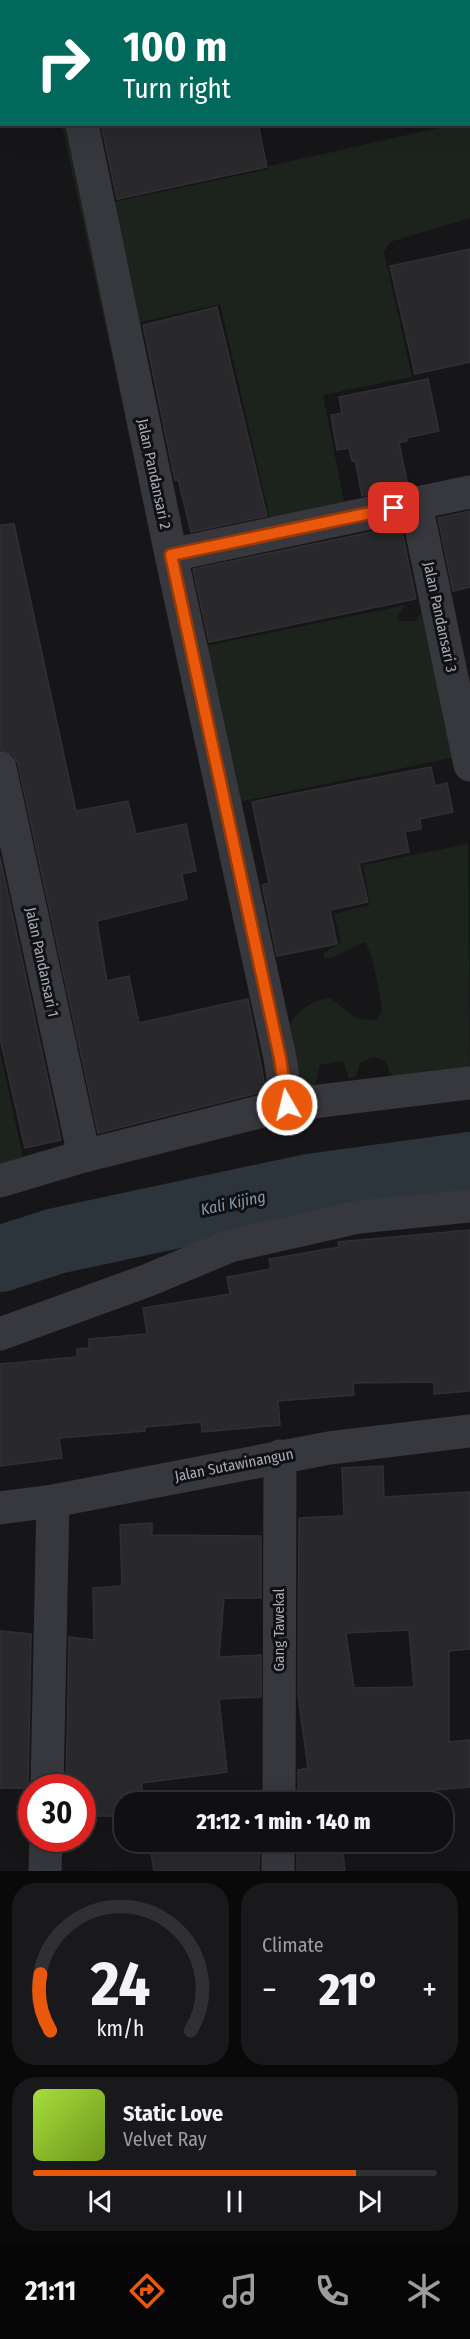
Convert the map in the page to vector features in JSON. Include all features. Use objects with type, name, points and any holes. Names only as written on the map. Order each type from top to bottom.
[{"type":"street","name":"Jalan Pandansari 2","points":[[81,126],[280,1058],[287,1105]]},
{"type":"street","points":[[171,555],[470,492]]},
{"type":"street","name":"Jalan Pandansari 3","points":[[416,504],[470,765]]},
{"type":"street","name":"Jalan Pandansari 1","points":[[0,768],[84,1156]]},
{"type":"street","points":[[0,1182],[84,1156],[287,1105],[470,1083]]},
{"type":"street","points":[[0,1334],[146,1281],[230,1246],[359,1217],[470,1206]]},
{"type":"street","name":"Jalan Sutawinangun","points":[[0,1508],[53,1501],[280,1456],[470,1431]]},
{"type":"street","name":"Gang Tawekal","points":[[279,1792],[280,1456]]},
{"type":"street","points":[[47,1774],[53,1501]]},
{"type":"street","points":[[45,1871],[46,1852]]},
{"type":"street","points":[[278,1852],[278,1871]]},
{"type":"shaded area","points":[[62,126],[73,126],[194,736]]},
{"type":"shaded area","points":[[447,126],[470,126],[470,218],[390,242],[384,252],[412,377],[323,395],[345,507],[274,525],[269,515],[220,304],[128,325],[104,204],[269,169],[269,166]]},
{"type":"shaded area","points":[[406,605],[396,618],[399,621],[414,621],[422,613],[456,757],[233,803],[200,647]]},
{"type":"shaded area","points":[[468,844],[470,1074],[407,1083],[390,1073],[386,1061],[373,1057],[360,1063],[356,1076],[349,1079],[343,1061],[320,1065],[314,1089],[301,1093],[288,1026],[297,1015],[311,1004],[330,998],[358,1019],[377,1020],[382,1010],[374,965],[365,942],[334,957],[323,959],[324,953],[341,943],[334,914],[370,905],[363,865]]},
{"type":"shaded area","points":[[0,1051],[23,1158],[0,1164]]},
{"type":"building","points":[[101,126],[258,126],[267,167],[117,199]]},
{"type":"building","points":[[470,249],[470,362],[415,374],[390,266]]},
{"type":"building","points":[[217,307],[267,516],[191,532],[178,479],[175,480],[143,325]]},
{"type":"building","points":[[428,379],[439,431],[406,438],[407,441],[399,443],[408,486],[362,496],[355,460],[352,461],[349,448],[337,450],[331,415],[342,413],[339,397]]},
{"type":"building","points":[[470,511],[470,587],[453,591],[438,518]]},
{"type":"building","points":[[14,524],[76,811],[128,801],[136,834],[186,824],[196,871],[182,874],[187,899],[97,921],[107,981],[129,976],[139,1023],[248,999],[266,1091],[98,1133],[18,764],[13,755],[0,750],[0,525]]},
{"type":"building","points":[[401,526],[416,599],[209,642],[193,569]]},
{"type":"building","points":[[431,767],[435,786],[447,783],[453,812],[420,819],[421,829],[405,832],[409,852],[359,863],[368,902],[330,910],[337,944],[277,956],[262,885],[269,883],[252,802]]},
{"type":"building","points":[[0,857],[61,1140],[25,1148],[0,1038]]},
{"type":"building","points":[[470,1230],[470,1391],[434,1394],[434,1382],[353,1383],[354,1395],[278,1401],[280,1425],[202,1432],[201,1422],[145,1427],[145,1431],[59,1438],[62,1458],[0,1466],[0,1364],[77,1357],[77,1349],[89,1348],[89,1339],[147,1334],[143,1308],[230,1294],[227,1277],[271,1269],[269,1259],[339,1247],[338,1242]]},
{"type":"building","points":[[383,1466],[384,1497],[470,1492],[470,1649],[449,1651],[449,1742],[470,1740],[470,1787],[434,1790],[434,1792],[298,1792],[298,1770],[308,1768],[298,1695],[299,1518],[344,1516],[342,1468]],"holes":[[[409,1630],[414,1687],[354,1688],[346,1633]]]},
{"type":"building","points":[[152,1523],[152,1535],[261,1536],[261,1598],[224,1598],[219,1657],[261,1655],[261,1697],[219,1699],[227,1772],[142,1783],[142,1792],[114,1792],[114,1816],[96,1816],[96,1774],[66,1774],[69,1637],[94,1640],[93,1588],[122,1586],[120,1525]]},
{"type":"building","points":[[0,1631],[31,1634],[28,1774],[18,1774],[18,1788],[0,1788]]},
{"type":"building","points":[[151,1852],[259,1852],[259,1871],[154,1871]]},
{"type":"building","points":[[297,1852],[351,1852],[343,1853],[345,1871],[297,1871]]},
{"type":"waterway","name":"Kali Kijing","points":[[0,1259],[56,1241],[309,1187],[470,1165]]},
{"type":"route","points":[[287,1105],[280,1058],[171,555],[394,508]]}]
